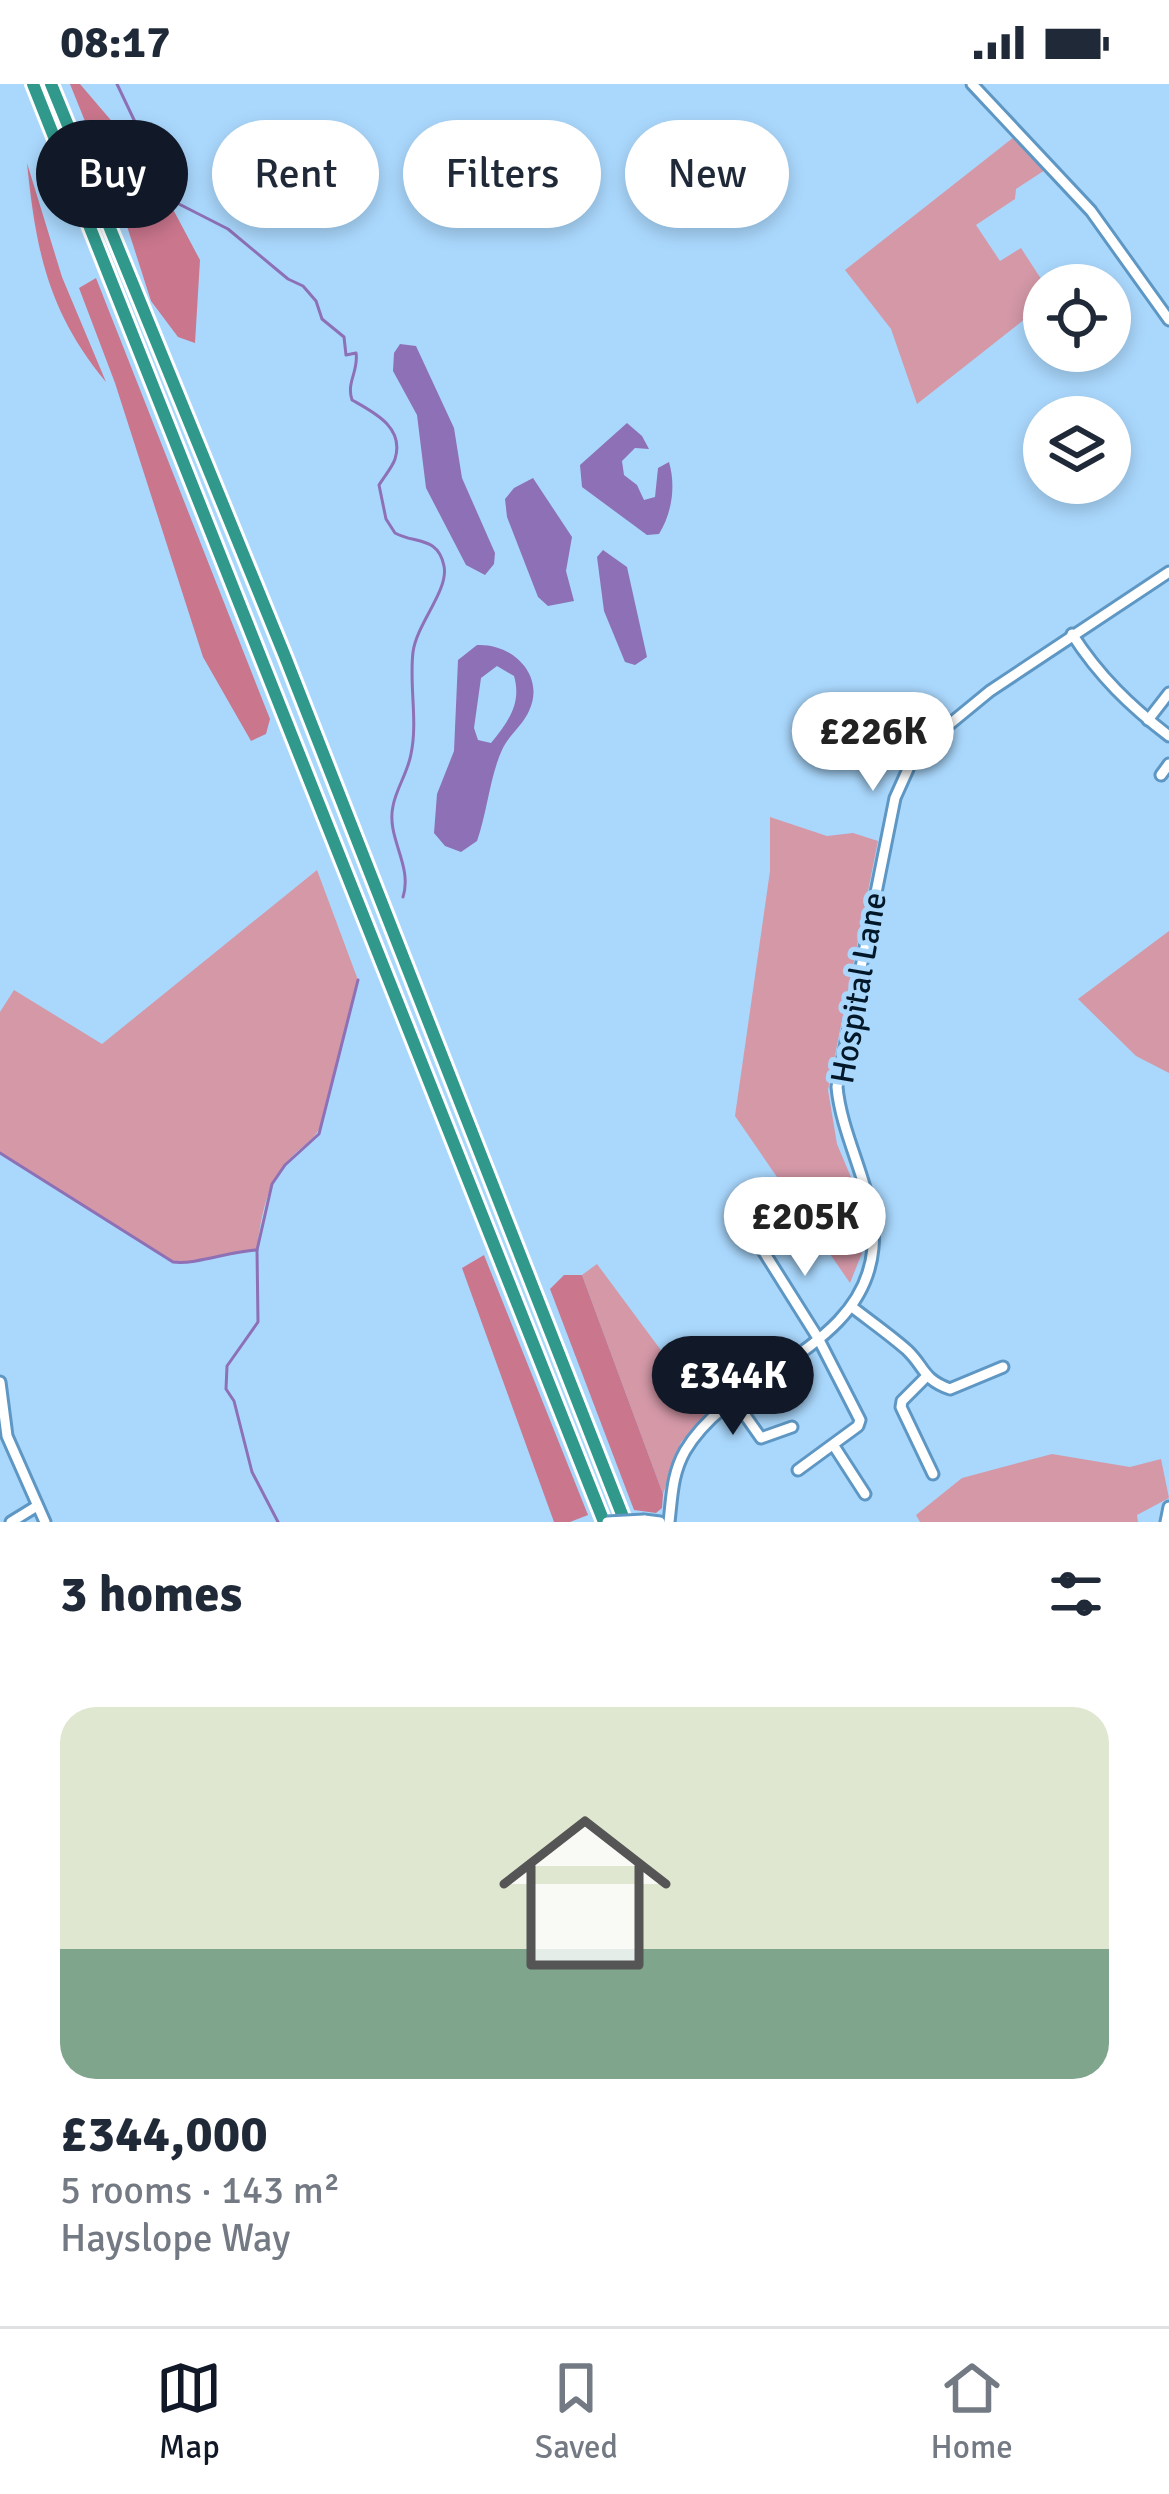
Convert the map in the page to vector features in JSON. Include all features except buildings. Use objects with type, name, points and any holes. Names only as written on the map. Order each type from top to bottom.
[{"type":"highway","points":[[33,84],[606,1522]]},
{"type":"highway","points":[[51,84],[284,655],[625,1522]]},
{"type":"street","points":[[972,84],[1091,211],[1169,320]]},
{"type":"street","name":"Hospital Lane","points":[[665,1522],[682,1457],[707,1424],[818,1338],[852,1306],[868,1278],[874,1237],[871,1211],[840,1118],[837,1087],[895,798],[923,746],[990,691],[1169,572]]},
{"type":"street","points":[[1072,634],[1096,671],[1169,736]]},
{"type":"street","points":[[1148,720],[1169,694]]},
{"type":"street","points":[[1161,776],[1169,764]]},
{"type":"street","points":[[757,1241],[818,1338],[860,1420],[798,1471]]},
{"type":"street","points":[[852,1306],[911,1353],[925,1378],[950,1389],[1003,1366]]},
{"type":"street","points":[[925,1378],[901,1407],[933,1474]]},
{"type":"street","points":[[0,1382],[7,1436],[45,1522]]},
{"type":"street","points":[[734,1401],[761,1438],[792,1427]]},
{"type":"street","points":[[834,1446],[865,1494]]},
{"type":"street","points":[[10,1522],[37,1506]]},
{"type":"street","points":[[1166,1522],[1169,1507]]},
{"type":"street","points":[[606,1522],[665,1522]]},
{"type":"shaded area","points":[[70,84],[80,84],[111,120],[85,120]]},
{"type":"shaded area","points":[[1014,137],[1045,170],[1016,189],[1015,199],[976,225],[1000,261],[1021,248],[1031,264],[1023,264],[1023,321],[917,404],[891,329],[845,270]]},
{"type":"shaded area","points":[[27,163],[36,192],[36,228],[47,228],[106,382],[58,305],[48,279],[35,224]]},
{"type":"shaded area","points":[[128,228],[183,228],[200,260],[195,343],[178,337],[151,301]]},
{"type":"shaded area","points":[[96,278],[270,719],[266,734],[251,741],[203,657],[115,383],[79,288]]},
{"type":"shaded area","points":[[400,344],[416,346],[454,428],[462,478],[495,553],[494,564],[485,575],[466,565],[426,488],[417,415],[393,371]]},
{"type":"shaded area","points":[[627,423],[649,449],[635,448],[622,461],[624,475],[637,485],[644,500],[655,497],[658,468],[669,462],[672,499],[659,534],[647,535],[582,487],[580,465]]},
{"type":"shaded area","points":[[533,478],[572,537],[566,571],[574,601],[548,606],[538,597],[507,517],[505,499]]},
{"type":"shaded area","points":[[603,550],[627,567],[647,657],[635,665],[625,662],[604,611],[597,557]]},
{"type":"shaded area","points":[[477,645],[502,649],[522,664],[533,685],[529,711],[498,760],[477,841],[461,852],[445,846],[434,833],[437,794],[454,751],[458,660]],"holes":[[[497,666],[514,676],[515,704],[508,720],[491,743],[478,740],[474,728],[481,678]]]},
{"type":"shaded area","points":[[770,817],[827,836],[853,833],[878,841],[828,1090],[837,1144],[861,1201],[866,1243],[850,1283],[735,1116],[770,871]]},
{"type":"shaded area","points":[[317,870],[358,980],[321,1125],[273,1184],[257,1250],[173,1262],[0,1153],[0,1012],[14,990],[102,1044]]},
{"type":"shaded area","points":[[1169,931],[1169,1073],[1136,1056],[1078,999]]},
{"type":"shaded area","points":[[484,1255],[588,1515],[570,1522],[554,1522],[462,1268]]},
{"type":"shaded area","points":[[597,1264],[709,1415],[681,1442],[663,1494],[582,1275]]},
{"type":"shaded area","points":[[564,1275],[582,1275],[663,1494],[662,1508],[656,1513],[634,1510],[550,1289]]},
{"type":"shaded area","points":[[1052,1454],[1130,1467],[1161,1459],[1169,1498],[1137,1515],[1138,1522],[920,1522],[916,1515],[962,1478]]},
{"type":"waterway","points":[[117,84],[177,203],[228,229],[303,286],[316,301],[322,319],[344,337],[346,355],[356,353],[352,400],[385,422],[397,448],[379,485],[386,519],[395,533],[431,545],[441,556],[442,585],[413,652],[413,741],[393,806],[393,829],[405,874],[403,897]]},
{"type":"waterway","points":[[278,1522],[252,1472],[234,1401],[226,1389],[227,1366],[258,1322],[257,1250],[272,1184],[319,1134],[358,980]]},
{"type":"waterway","points":[[0,1153],[173,1262],[257,1250]]}]
